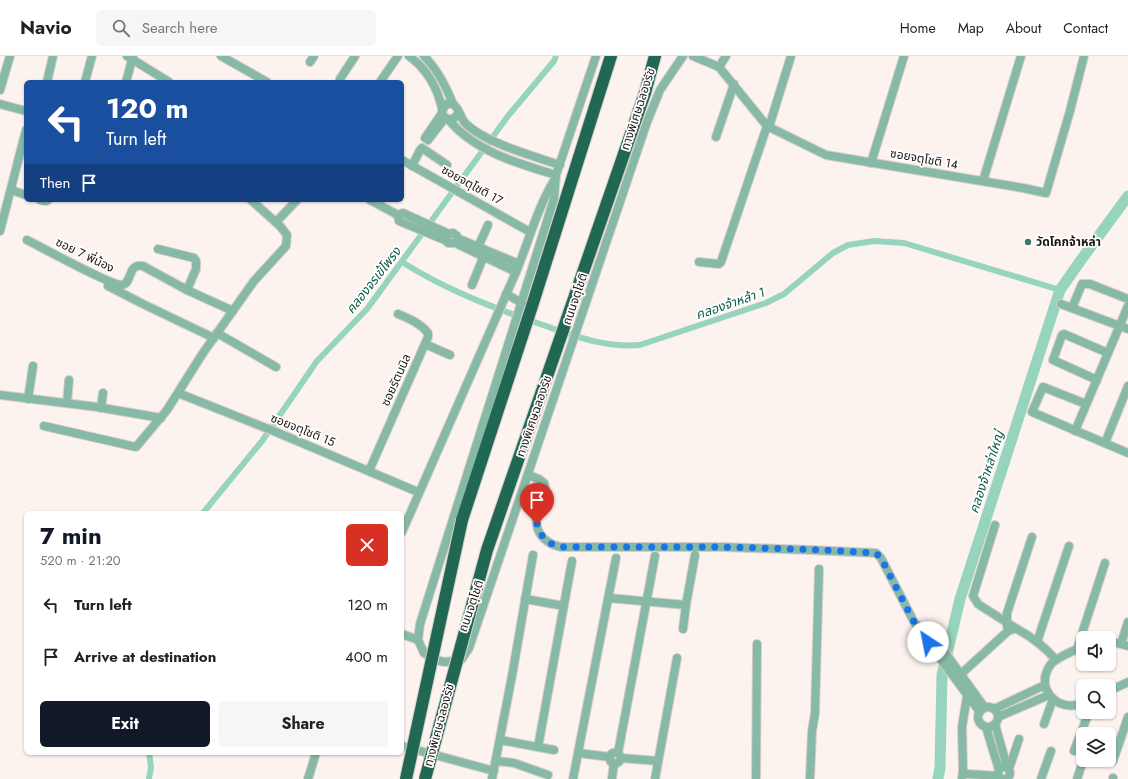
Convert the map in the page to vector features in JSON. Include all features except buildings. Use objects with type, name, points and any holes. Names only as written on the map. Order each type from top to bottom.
[{"type":"highway","points":[[597,56],[604,78]]},
{"type":"highway","name":"ทางพิเศษฉลองรัช","points":[[406,779],[457,539],[469,497],[504,391],[525,306],[611,56]]},
{"type":"highway","name":"ทางพิเศษฉลองรัช","points":[[425,779],[488,550],[655,56]]},
{"type":"street","points":[[0,90],[10,56]]},
{"type":"street","points":[[47,80],[53,56]]},
{"type":"street","points":[[86,80],[92,56]]},
{"type":"street","points":[[221,56],[263,80]]},
{"type":"street","points":[[340,79],[355,56]]},
{"type":"street","points":[[381,80],[398,56]]},
{"type":"street","points":[[410,56],[428,75],[437,90],[444,115],[456,128],[478,145],[556,177]]},
{"type":"street","points":[[424,56],[433,65],[453,104],[466,124],[484,136],[502,144],[560,165]]},
{"type":"street","points":[[404,527],[418,492],[518,268],[530,232],[556,177],[597,56]]},
{"type":"street","name":"ถนนจตุโชติ","points":[[418,640],[424,653],[435,660],[445,662],[461,660],[469,648],[647,122],[660,90],[683,56]]},
{"type":"street","name":"ซอยจตุโชติ 14","points":[[693,56],[720,67],[768,126],[826,155],[1046,193],[1070,111],[1084,56]]},
{"type":"street","points":[[720,67],[726,56]]},
{"type":"street","points":[[699,262],[719,264],[721,262],[791,56]]},
{"type":"street","points":[[872,163],[904,56]]},
{"type":"street","points":[[983,181],[1021,56]]},
{"type":"street","points":[[126,80],[131,57],[166,80]]},
{"type":"street","points":[[716,136],[734,84]]},
{"type":"street","points":[[0,104],[24,110]]},
{"type":"street","points":[[444,115],[446,104],[453,104]]},
{"type":"street","points":[[444,115],[456,117],[458,112]]},
{"type":"street","points":[[0,231],[24,138]]},
{"type":"street","points":[[412,166],[422,148],[447,165]]},
{"type":"street","name":"ซอยจตุโชติ 17","points":[[404,161],[465,194],[530,232]]},
{"type":"street","points":[[504,298],[525,306],[554,199],[556,177]]},
{"type":"street","points":[[11,190],[24,194]]},
{"type":"street","points":[[44,426],[136,447],[161,418],[195,364],[254,281],[286,246],[287,235],[276,222],[253,202]]},
{"type":"street","points":[[276,222],[295,202]]},
{"type":"street","points":[[374,202],[398,215],[403,214],[412,222],[482,251],[518,268]]},
{"type":"street","points":[[472,285],[488,225]]},
{"type":"street","name":"ซอย 7 พี่น้อง","points":[[27,240],[100,277],[122,285],[126,283],[134,267],[138,265],[143,266],[187,290],[233,310]]},
{"type":"street","points":[[158,249],[194,258],[196,261],[196,269],[187,290]]},
{"type":"street","points":[[1072,308],[1082,284],[1090,284],[1128,299]]},
{"type":"street","points":[[108,286],[145,305],[215,335],[276,367]]},
{"type":"street","points":[[1061,304],[1128,329]]},
{"type":"street","points":[[1075,431],[1128,306]]},
{"type":"street","name":"ซอยรัตนนิล","points":[[369,471],[428,337],[427,331],[418,323],[398,314]]},
{"type":"street","points":[[404,635],[418,640],[420,624],[518,331]]},
{"type":"street","points":[[1097,380],[1053,360],[1062,335],[1064,334],[1108,353]]},
{"type":"street","points":[[425,344],[450,355]]},
{"type":"street","points":[[28,399],[33,366]]},
{"type":"street","points":[[67,403],[69,380]]},
{"type":"street","points":[[1086,404],[1044,386],[1032,412],[1128,453]]},
{"type":"street","points":[[1105,443],[1128,386]]},
{"type":"street","name":"ซอยจตุโชติ 15","points":[[178,392],[418,492]]},
{"type":"street","points":[[101,408],[103,393]]},
{"type":"street","points":[[0,395],[67,403],[161,418]]},
{"type":"street","points":[[528,475],[539,479],[544,483],[545,494],[537,515],[538,527],[541,536],[555,546],[730,547],[876,553],[881,558],[914,622],[930,638],[951,668],[967,696],[981,712]]},
{"type":"street","points":[[995,525],[972,596],[978,604],[1037,642],[1056,660]]},
{"type":"street","points":[[1005,635],[1007,613],[1032,537]]},
{"type":"street","points":[[1037,642],[1069,546]]},
{"type":"street","points":[[404,747],[493,775],[533,555]]},
{"type":"street","points":[[683,630],[695,555]]},
{"type":"street","points":[[612,779],[655,556]]},
{"type":"street","points":[[573,779],[616,558]]},
{"type":"street","points":[[538,747],[572,561]]},
{"type":"street","points":[[1085,631],[1105,563]]},
{"type":"street","points":[[810,779],[812,731],[815,713],[819,569]]},
{"type":"street","points":[[525,598],[564,606]]},
{"type":"street","points":[[609,598],[686,605]]},
{"type":"street","points":[[1124,645],[1128,622]]},
{"type":"street","points":[[961,674],[1005,635],[1013,629],[1017,629]]},
{"type":"street","points":[[756,779],[757,644]]},
{"type":"street","points":[[1076,649],[1052,663],[1046,673],[1044,686],[1051,697],[1062,704],[1071,706],[1076,705]]},
{"type":"street","points":[[655,779],[677,658]]},
{"type":"street","points":[[951,668],[961,674],[981,712],[981,724],[986,727],[1006,774]]},
{"type":"street","points":[[1116,688],[1128,682]]},
{"type":"street","points":[[986,727],[989,727],[996,717],[1044,686]]},
{"type":"street","points":[[967,696],[963,721],[963,770],[965,777],[1006,774]]},
{"type":"street","points":[[996,717],[1051,697]]},
{"type":"street","points":[[1044,724],[1051,697]]},
{"type":"street","points":[[963,721],[991,708],[996,717],[1006,774]]},
{"type":"street","points":[[1116,752],[1128,717]]},
{"type":"street","points":[[1074,751],[1086,719]]},
{"type":"street","points":[[1006,774],[1019,739]]},
{"type":"street","points":[[500,740],[554,750]]},
{"type":"street","points":[[1041,779],[1051,751]]},
{"type":"street","points":[[578,753],[658,761]]},
{"type":"street","points":[[308,779],[315,755]]},
{"type":"street","points":[[496,761],[514,763],[548,775]]},
{"type":"street","points":[[1078,779],[1081,767]]},
{"type":"waterway","name":"คลองจรเข้โพรง","points":[[205,511],[262,441],[317,361],[367,309],[508,116],[554,61],[556,56]]},
{"type":"waterway","name":"คลองจ้าหล่าใหญ่","points":[[938,779],[940,768],[942,675],[960,599],[1060,290],[1128,196]]},
{"type":"waterway","name":"คลองจ้าหล้า 1","points":[[402,262],[453,290],[506,312],[590,340],[615,345],[640,345],[766,303],[784,294],[833,253],[848,245],[874,241],[904,243],[1060,290]]},
{"type":"waterway","name":"คลองจรเข้โพรง","points":[[149,755],[151,767],[149,779]]},
{"type":"place","name":"วัดโคกจ้าหล่า","points":[[1028,242]]},
{"type":"route","points":[[537,524],[541,536],[555,546],[561,547],[723,547],[876,553],[881,558],[914,622],[927,634],[928,642]]}]
